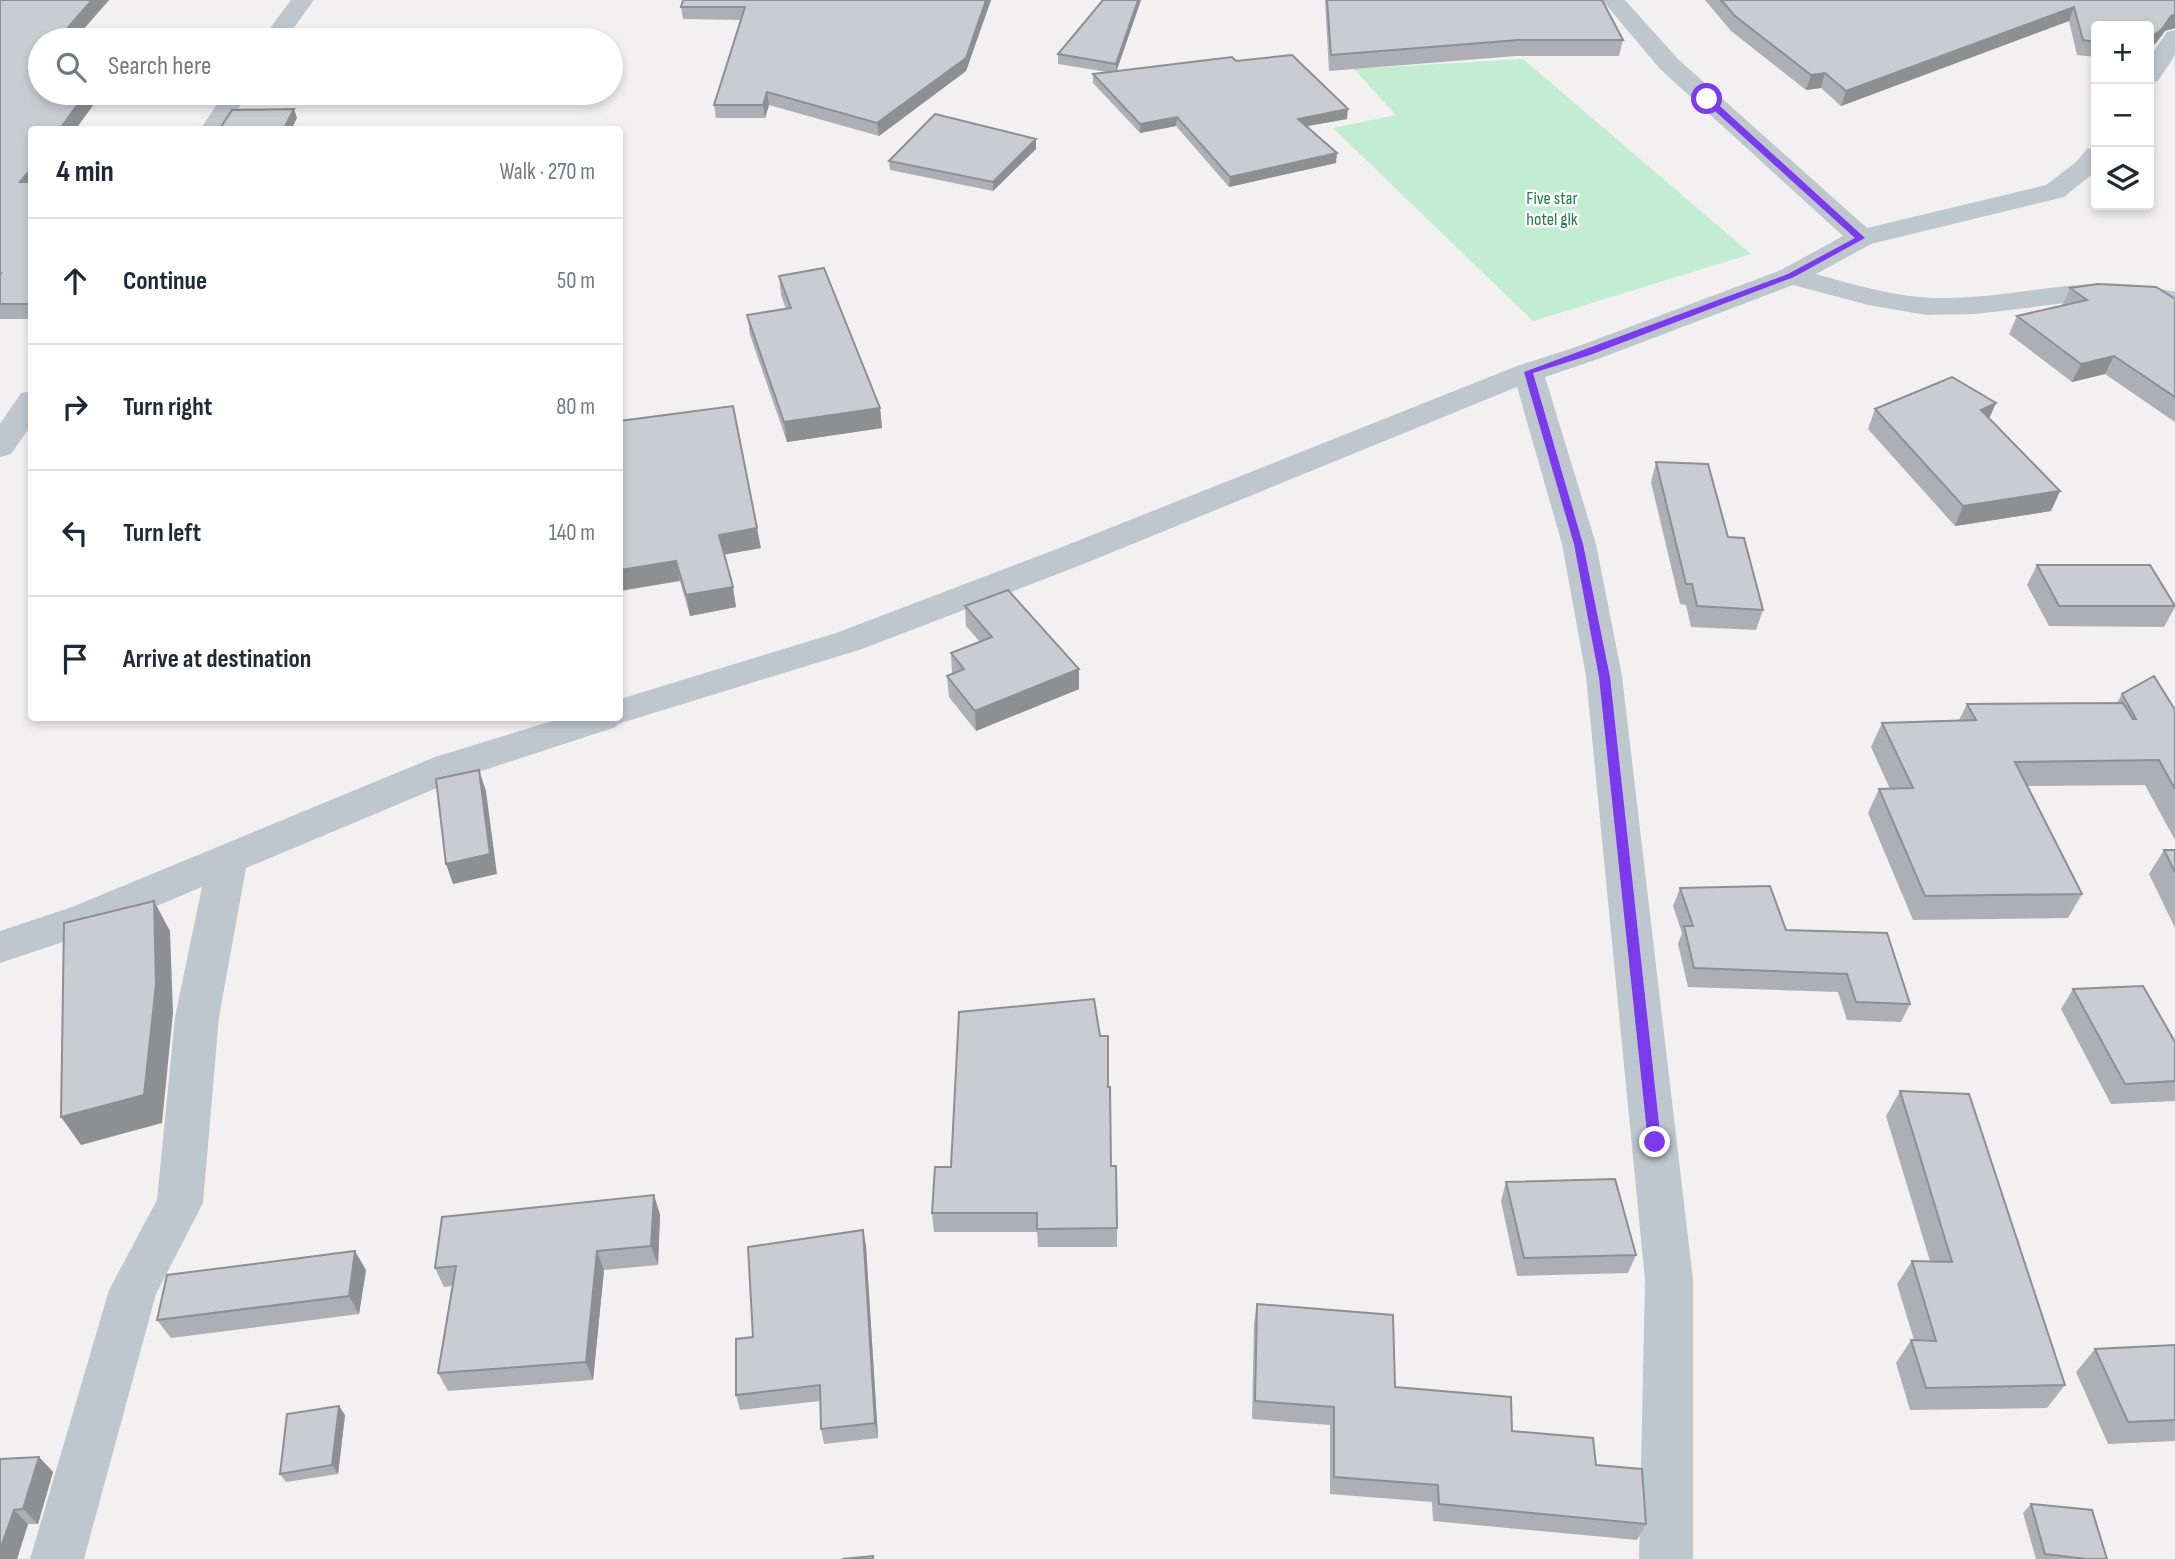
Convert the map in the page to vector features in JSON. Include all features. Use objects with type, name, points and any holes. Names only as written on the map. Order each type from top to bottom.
[{"type":"street","points":[[282,28],[303,0]]},
{"type":"street","points":[[1613,0],[1669,64],[1861,238]]},
{"type":"street","points":[[2154,68],[2175,37]]},
{"type":"street","points":[[215,126],[228,105]]},
{"type":"street","points":[[623,711],[849,641],[1069,557],[1528,372],[1587,353],[1791,276],[1861,238],[2055,191],[2091,161]]},
{"type":"street","points":[[1791,276],[1888,302],[1946,307],[2097,289],[2136,290],[2175,301]]},
{"type":"street","points":[[1528,372],[1578,544],[1604,677],[1669,1280],[1666,1559]]},
{"type":"street","points":[[0,447],[28,406]]},
{"type":"street","points":[[0,947],[87,918],[449,767],[594,721]]},
{"type":"street","points":[[57,1559],[133,1290],[180,1203],[197,1017],[227,860]]},
{"type":"green space","name":"Five star hotel glk","points":[[1523,59],[1751,254],[1533,321],[1333,128],[1396,115],[1354,69]]},
{"type":"building","points":[[0,0],[92,0],[68,28],[28,28],[28,105],[77,105],[62,126],[28,126],[28,172],[20,182],[28,182],[28,304],[0,304]]},
{"type":"building","points":[[683,0],[986,0],[966,58],[877,123],[767,92],[763,105],[714,105],[745,7],[681,7]]},
{"type":"building","points":[[1103,0],[1138,0],[1116,64],[1058,54]]},
{"type":"building","points":[[1327,0],[1602,0],[1623,40],[1518,40],[1331,55]]},
{"type":"building","points":[[1721,0],[2175,0],[2175,15],[2154,35],[2154,21],[2091,21],[2091,41],[2083,40],[2074,7],[1846,91],[1825,73],[1811,75],[1735,16]]},
{"type":"building","points":[[1292,55],[1348,109],[1298,119],[1337,153],[1230,177],[1177,117],[1140,124],[1093,74],[1232,57],[1236,61]]},
{"type":"building","points":[[294,109],[285,126],[222,126],[232,110]]},
{"type":"building","points":[[935,114],[1036,139],[993,182],[889,161]]},
{"type":"building","points":[[824,268],[880,408],[784,422],[747,315],[791,308],[779,276]]},
{"type":"building","points":[[2098,284],[2156,287],[2175,299],[2175,397],[2114,356],[2081,364],[2017,316],[2087,300],[2070,288]]},
{"type":"building","points":[[1952,377],[1996,403],[1981,410],[2060,491],[1963,506],[1875,409]]},
{"type":"building","points":[[733,406],[757,528],[719,535],[733,587],[686,595],[676,561],[623,570],[623,421]]},
{"type":"building","points":[[1656,462],[1708,464],[1728,537],[1744,538],[1763,610],[1697,606],[1692,584],[1686,584]]},
{"type":"building","points":[[2037,565],[2150,565],[2175,606],[2059,606]]},
{"type":"building","points":[[1008,590],[1079,669],[975,711],[947,676],[964,669],[951,653],[992,637],[965,606]]},
{"type":"building","points":[[2154,676],[2175,710],[2175,789],[2159,760],[2015,762],[2082,894],[1925,896],[1879,789],[1913,788],[1882,723],[1976,720],[1967,704],[2123,703],[2133,719],[2136,719],[2122,694]]},
{"type":"building","points":[[479,770],[490,854],[446,864],[436,779]]},
{"type":"building","points":[[2164,850],[2175,850],[2175,872]]},
{"type":"building","points":[[1770,886],[1786,930],[1887,933],[1910,1004],[1856,1002],[1847,974],[1694,968],[1684,926],[1693,926],[1680,888]]},
{"type":"building","points":[[154,901],[156,984],[144,1095],[61,1117],[64,923]]},
{"type":"building","points":[[2143,986],[2175,1042],[2175,1081],[2125,1084],[2073,989]]},
{"type":"building","points":[[1094,999],[1100,1036],[1108,1036],[1111,1166],[1116,1166],[1117,1228],[1037,1229],[1037,1213],[932,1213],[935,1167],[951,1167],[959,1012]]},
{"type":"building","points":[[1900,1091],[1969,1094],[2065,1385],[1926,1388],[1911,1340],[1936,1341],[1912,1261],[1952,1262]]},
{"type":"building","points":[[1615,1179],[1636,1255],[1524,1258],[1506,1182]]},
{"type":"building","points":[[654,1195],[651,1246],[597,1251],[586,1362],[438,1373],[456,1266],[435,1268],[442,1217]]},
{"type":"building","points":[[863,1230],[875,1423],[821,1429],[820,1385],[736,1395],[736,1339],[753,1337],[748,1247]]},
{"type":"building","points":[[355,1251],[349,1296],[157,1320],[167,1275]]},
{"type":"building","points":[[1257,1304],[1393,1315],[1395,1387],[1511,1397],[1512,1431],[1593,1438],[1596,1465],[1642,1469],[1646,1524],[1439,1504],[1438,1485],[1334,1477],[1334,1407],[1255,1401]]},
{"type":"building","points":[[2175,1345],[2175,1420],[2128,1422],[2095,1349]]},
{"type":"building","points":[[339,1406],[332,1465],[280,1474],[287,1414]]},
{"type":"building","points":[[39,1457],[23,1509],[14,1510],[0,1550],[0,1459]]},
{"type":"building","points":[[2031,1504],[2092,1510],[2107,1559],[2045,1554]]},
{"type":"building","points":[[873,1556],[873,1559],[842,1559]]},
{"type":"route","points":[[1655,1142],[1604,677],[1578,544],[1528,372],[1587,353],[1791,276],[1861,238],[1707,99]]}]
